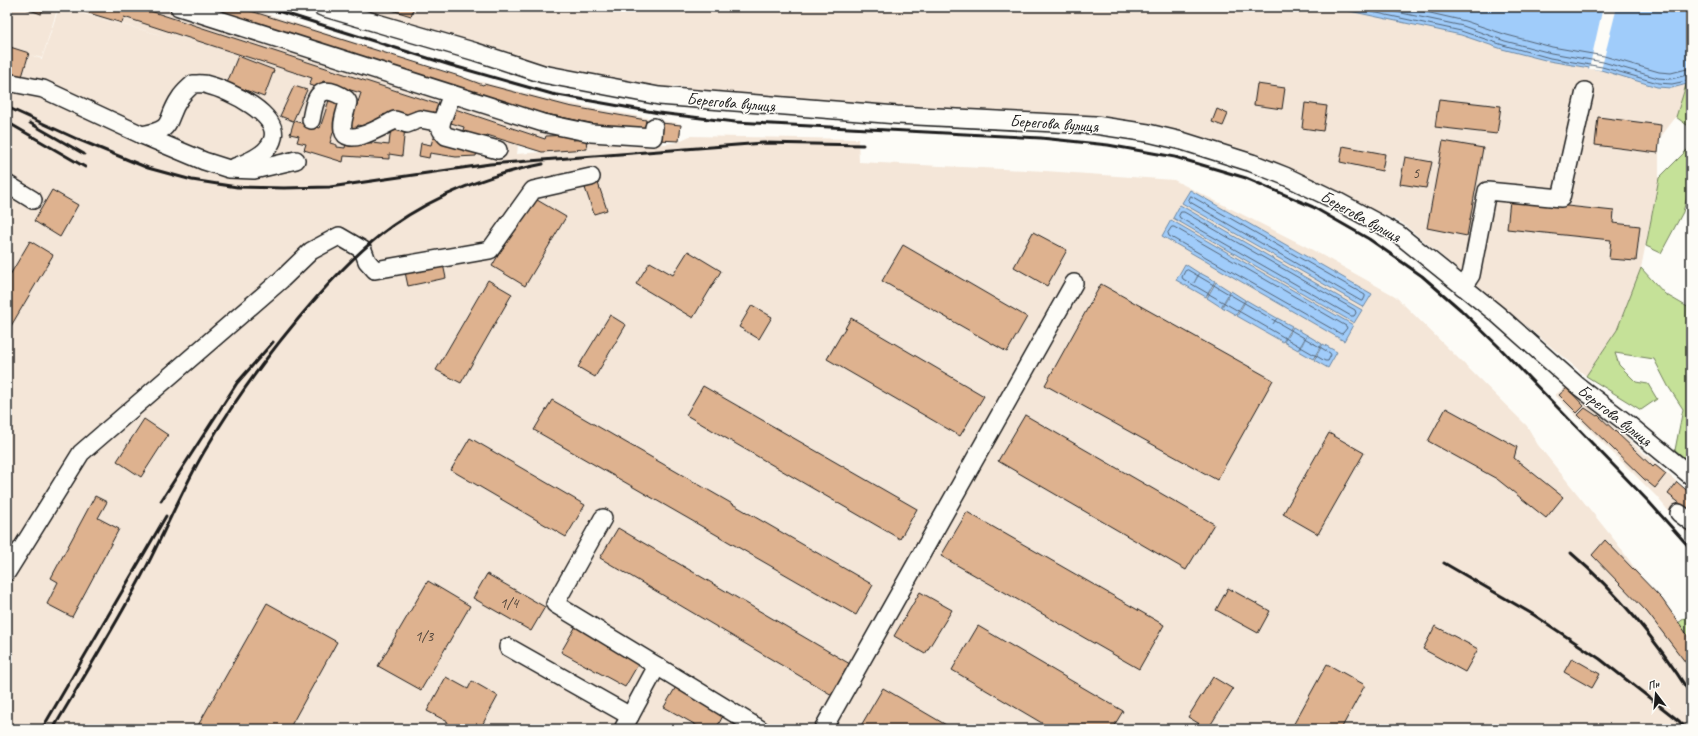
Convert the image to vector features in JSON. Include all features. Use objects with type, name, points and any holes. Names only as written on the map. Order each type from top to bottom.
[{"type":"street","points":[[179,7],[543,123],[591,133],[653,137],[654,127]]},
{"type":"street","name":"Берегова вулиця","points":[[322,7],[476,52],[543,74],[659,96],[897,115],[1095,125],[1148,133],[1182,141],[1252,163],[1285,176],[1338,201],[1398,234],[1497,314],[1578,386],[1628,424],[1691,476]]},
{"type":"street","points":[[7,82],[43,89],[142,135],[204,161],[229,169],[254,170],[296,160]]},
{"type":"street","points":[[142,135],[156,132],[167,126],[180,98],[193,84],[207,84],[229,92],[251,104],[269,120],[274,131],[272,142],[262,152],[250,161],[229,169]]},
{"type":"street","points":[[1463,287],[1471,275],[1487,192],[1561,198],[1585,91]]},
{"type":"street","points":[[311,120],[315,99],[317,96],[325,92],[330,92],[346,99],[348,102],[342,129],[348,136],[360,137],[395,120],[407,124],[420,119],[441,123]]},
{"type":"street","points":[[452,94],[441,123],[441,130],[446,136],[498,150]]},
{"type":"street","points":[[7,572],[81,453],[282,280],[311,251],[339,236],[363,250],[367,261],[375,270],[490,250],[533,190],[591,177]]},
{"type":"street","points":[[7,184],[33,200]]},
{"type":"street","points":[[823,729],[1074,283]]},
{"type":"street","points":[[604,518],[555,604],[760,729]]},
{"type":"street","points":[[508,647],[626,723],[657,666]]},
{"type":"shaded area","points":[[7,7],[58,7],[42,58],[30,55],[42,59],[59,7],[193,44],[61,7],[245,7],[462,77],[556,101],[681,124],[679,141],[690,136],[858,139],[859,162],[1045,171],[1174,180],[1309,248],[1395,296],[1527,426],[1538,445],[1616,542],[1691,647],[1691,729],[7,729]],"holes":[[[664,141],[678,142],[666,144],[572,150],[653,144]],[[518,145],[541,152],[517,154]]]},
{"type":"shaded area","points":[[369,7],[1331,7],[1461,35],[1502,49],[1549,61],[1601,70],[1657,87],[1672,88],[1686,85],[1676,117],[1659,139],[1659,178],[1641,268],[1617,330],[1586,376],[1402,223],[1341,196],[1149,132],[777,105],[674,86],[670,90],[555,70],[373,15]]},
{"type":"shaded area","points":[[1567,386],[1691,494],[1691,538],[1656,496],[1555,395]]},
{"type":"green space","points":[[1691,83],[1691,128],[1676,117],[1686,85]]},
{"type":"green space","points":[[1691,144],[1691,182],[1683,212],[1661,253],[1646,246],[1659,178],[1690,147]]},
{"type":"green space","points":[[1641,268],[1665,294],[1691,309],[1691,463],[1675,450],[1683,409],[1668,386],[1654,359],[1615,353],[1619,365],[1636,382],[1648,384],[1657,399],[1641,410],[1586,376],[1617,330]]},
{"type":"green space","points":[[1691,614],[1691,647],[1675,625]]},
{"type":"water","points":[[1331,7],[1691,7],[1691,83],[1672,88],[1657,87],[1601,70],[1549,61],[1502,49],[1461,35]]},
{"type":"water","points":[[1190,190],[1372,294],[1364,307],[1182,203]]},
{"type":"water","points":[[1180,205],[1362,310],[1354,323],[1173,218]]},
{"type":"water","points":[[1171,220],[1353,325],[1344,341],[1162,236]]},
{"type":"water","points":[[1185,264],[1199,273],[1194,283],[1200,273],[1215,281],[1206,297],[1176,280]]},
{"type":"water","points":[[1216,282],[1230,291],[1221,307],[1207,298]]},
{"type":"water","points":[[1231,291],[1245,300],[1236,315],[1222,307]]},
{"type":"water","points":[[1246,300],[1292,326],[1283,342],[1237,316]]},
{"type":"water","points":[[1293,327],[1307,335],[1298,350],[1284,342]]},
{"type":"water","points":[[1307,335],[1322,344],[1313,359],[1299,351]]},
{"type":"water","points":[[1323,344],[1337,352],[1328,368],[1314,360]]},
{"type":"pier","points":[[1603,7],[1617,7],[1601,70],[1589,69]]},
{"type":"building","points":[[22,7],[44,7],[41,14]]},
{"type":"building","points":[[69,7],[138,7],[440,105],[436,118],[414,111],[411,120],[388,113],[387,116],[384,114],[381,123],[373,120],[370,128],[358,125],[356,130],[348,128],[354,105],[357,105],[361,93],[347,89],[344,96],[325,90],[328,83],[323,81],[320,88],[309,85],[312,78],[124,17],[122,23]]},
{"type":"building","points":[[192,7],[238,7],[459,76],[483,85],[484,84],[568,106],[646,120],[644,134],[522,109]]},
{"type":"building","points":[[382,7],[414,7],[411,16]]},
{"type":"building","points":[[7,46],[29,53],[21,80],[7,75]]},
{"type":"building","points":[[238,56],[274,70],[264,97],[227,83]]},
{"type":"building","points":[[1257,84],[1285,88],[1282,109],[1254,105]]},
{"type":"building","points":[[294,86],[307,90],[293,121],[280,116]]},
{"type":"building","points":[[330,97],[342,102],[330,143],[337,145],[337,147],[345,148],[346,143],[362,145],[363,142],[389,145],[391,126],[405,127],[402,156],[389,154],[389,159],[344,156],[343,162],[304,150],[306,144],[297,142],[299,136],[290,134],[294,121],[320,128]]},
{"type":"building","points":[[1439,99],[1501,106],[1497,134],[1435,127]]},
{"type":"building","points":[[1305,103],[1327,106],[1323,131],[1302,128]]},
{"type":"building","points":[[455,109],[545,139],[546,136],[572,135],[573,140],[586,139],[587,149],[542,152],[487,135],[483,144],[461,137],[464,127],[451,123]]},
{"type":"building","points":[[1217,109],[1228,114],[1223,126],[1212,122]]},
{"type":"building","points":[[1598,117],[1661,125],[1658,153],[1595,145]]},
{"type":"building","points":[[661,123],[681,125],[679,141],[658,140]]},
{"type":"building","points":[[433,138],[478,148],[476,156],[456,157],[430,153],[429,158],[419,156],[421,143],[431,145]]},
{"type":"building","points":[[1443,141],[1483,148],[1467,236],[1427,228]]},
{"type":"building","points":[[1343,146],[1385,154],[1382,171],[1340,162]]},
{"type":"building","points":[[1405,157],[1432,162],[1426,188],[1400,184]]},
{"type":"building","points":[[598,183],[607,210],[594,214],[585,188]]},
{"type":"building","points":[[52,190],[78,205],[60,237],[34,221]]},
{"type":"building","points":[[532,197],[566,217],[525,286],[492,266]]},
{"type":"building","points":[[1510,200],[1614,211],[1613,223],[1640,226],[1636,261],[1609,259],[1611,240],[1507,229]]},
{"type":"building","points":[[1033,232],[1067,250],[1047,286],[1014,267]]},
{"type":"building","points":[[30,241],[53,255],[8,331],[7,280]]},
{"type":"building","points":[[903,245],[1027,317],[1007,352],[882,281]]},
{"type":"building","points":[[688,251],[721,271],[693,318],[636,284],[650,262],[673,275]]},
{"type":"building","points":[[443,264],[446,278],[408,286],[405,272]]},
{"type":"building","points":[[488,280],[512,294],[461,383],[436,370]]},
{"type":"building","points":[[1101,284],[1273,380],[1217,480],[1045,385]]},
{"type":"building","points":[[752,305],[772,317],[759,339],[739,327]]},
{"type":"building","points":[[610,315],[626,325],[595,377],[578,367]]},
{"type":"building","points":[[851,318],[984,396],[960,436],[827,359]]},
{"type":"building","points":[[703,386],[917,509],[900,539],[686,415]]},
{"type":"building","points":[[1567,388],[1584,406],[1577,413],[1559,395]]},
{"type":"building","points":[[552,400],[873,585],[856,615],[534,430]]},
{"type":"building","points":[[1446,408],[1517,447],[1514,458],[1563,497],[1546,518],[1497,479],[1428,441]]},
{"type":"building","points":[[1585,408],[1597,416],[1598,415],[1653,467],[1655,465],[1666,474],[1655,488],[1578,415]]},
{"type":"building","points":[[1025,415],[1214,524],[1186,570],[998,461]]},
{"type":"building","points":[[144,419],[168,435],[141,477],[117,461]]},
{"type":"building","points":[[1329,433],[1364,453],[1318,534],[1283,514]]},
{"type":"building","points":[[470,438],[585,505],[566,537],[451,470]]},
{"type":"building","points":[[1677,482],[1691,494],[1691,512],[1668,494]]},
{"type":"building","points":[[95,496],[107,502],[98,518],[119,529],[72,617],[47,604],[58,582],[51,578]]},
{"type":"building","points":[[967,512],[1164,625],[1139,669],[941,556]]},
{"type":"building","points":[[618,528],[850,664],[832,695],[600,558]]},
{"type":"building","points":[[1605,540],[1662,599],[1691,640],[1691,673],[1686,663],[1647,612],[1592,555]]},
{"type":"building","points":[[487,574],[545,607],[531,631],[473,598]]},
{"type":"building","points":[[428,581],[470,606],[421,690],[378,666]]},
{"type":"building","points":[[1228,588],[1270,611],[1258,633],[1216,610]]},
{"type":"building","points":[[920,592],[952,610],[925,654],[894,636]]},
{"type":"building","points":[[267,603],[337,642],[289,729],[196,729]]},
{"type":"building","points":[[576,626],[640,661],[625,687],[561,652]]},
{"type":"building","points":[[978,626],[1123,711],[1112,729],[1052,729],[952,670]]},
{"type":"building","points":[[1435,626],[1478,649],[1465,672],[1423,649]]},
{"type":"building","points":[[1572,658],[1600,674],[1592,688],[1564,672]]},
{"type":"building","points":[[1327,664],[1365,685],[1341,729],[1291,729]]},
{"type":"building","points":[[446,677],[468,689],[472,681],[498,696],[480,729],[444,729],[448,722],[427,711]]},
{"type":"building","points":[[1213,677],[1233,689],[1208,729],[1188,717]]},
{"type":"building","points":[[677,685],[725,712],[716,729],[703,729],[664,707]]},
{"type":"building","points":[[883,688],[953,729],[859,729]]},
{"type":"railway","points":[[265,7],[450,65],[552,94],[659,113],[735,122],[1041,138],[1108,145],[1175,157],[1246,178],[1313,207],[1369,239],[1422,276],[1461,310],[1498,346],[1649,502],[1691,549]]},
{"type":"railway","points":[[7,107],[77,139],[148,168],[192,180],[237,187],[330,187],[490,164],[763,143],[863,145]]},
{"type":"railway","points":[[7,122],[85,167]]},
{"type":"railway","points":[[30,123],[84,154]]},
{"type":"railway","points":[[53,729],[129,600],[187,484],[216,432],[256,372],[316,298],[362,251],[392,226],[409,215],[445,195],[464,187],[523,168],[543,164]]},
{"type":"railway","points":[[161,501],[237,383],[273,342]]},
{"type":"railway","points":[[42,729],[166,516]]},
{"type":"railway","points":[[1571,553],[1605,585],[1637,620],[1665,656],[1691,695]]},
{"type":"railway","points":[[1444,563],[1534,615],[1600,659],[1679,721],[1686,729]]}]
